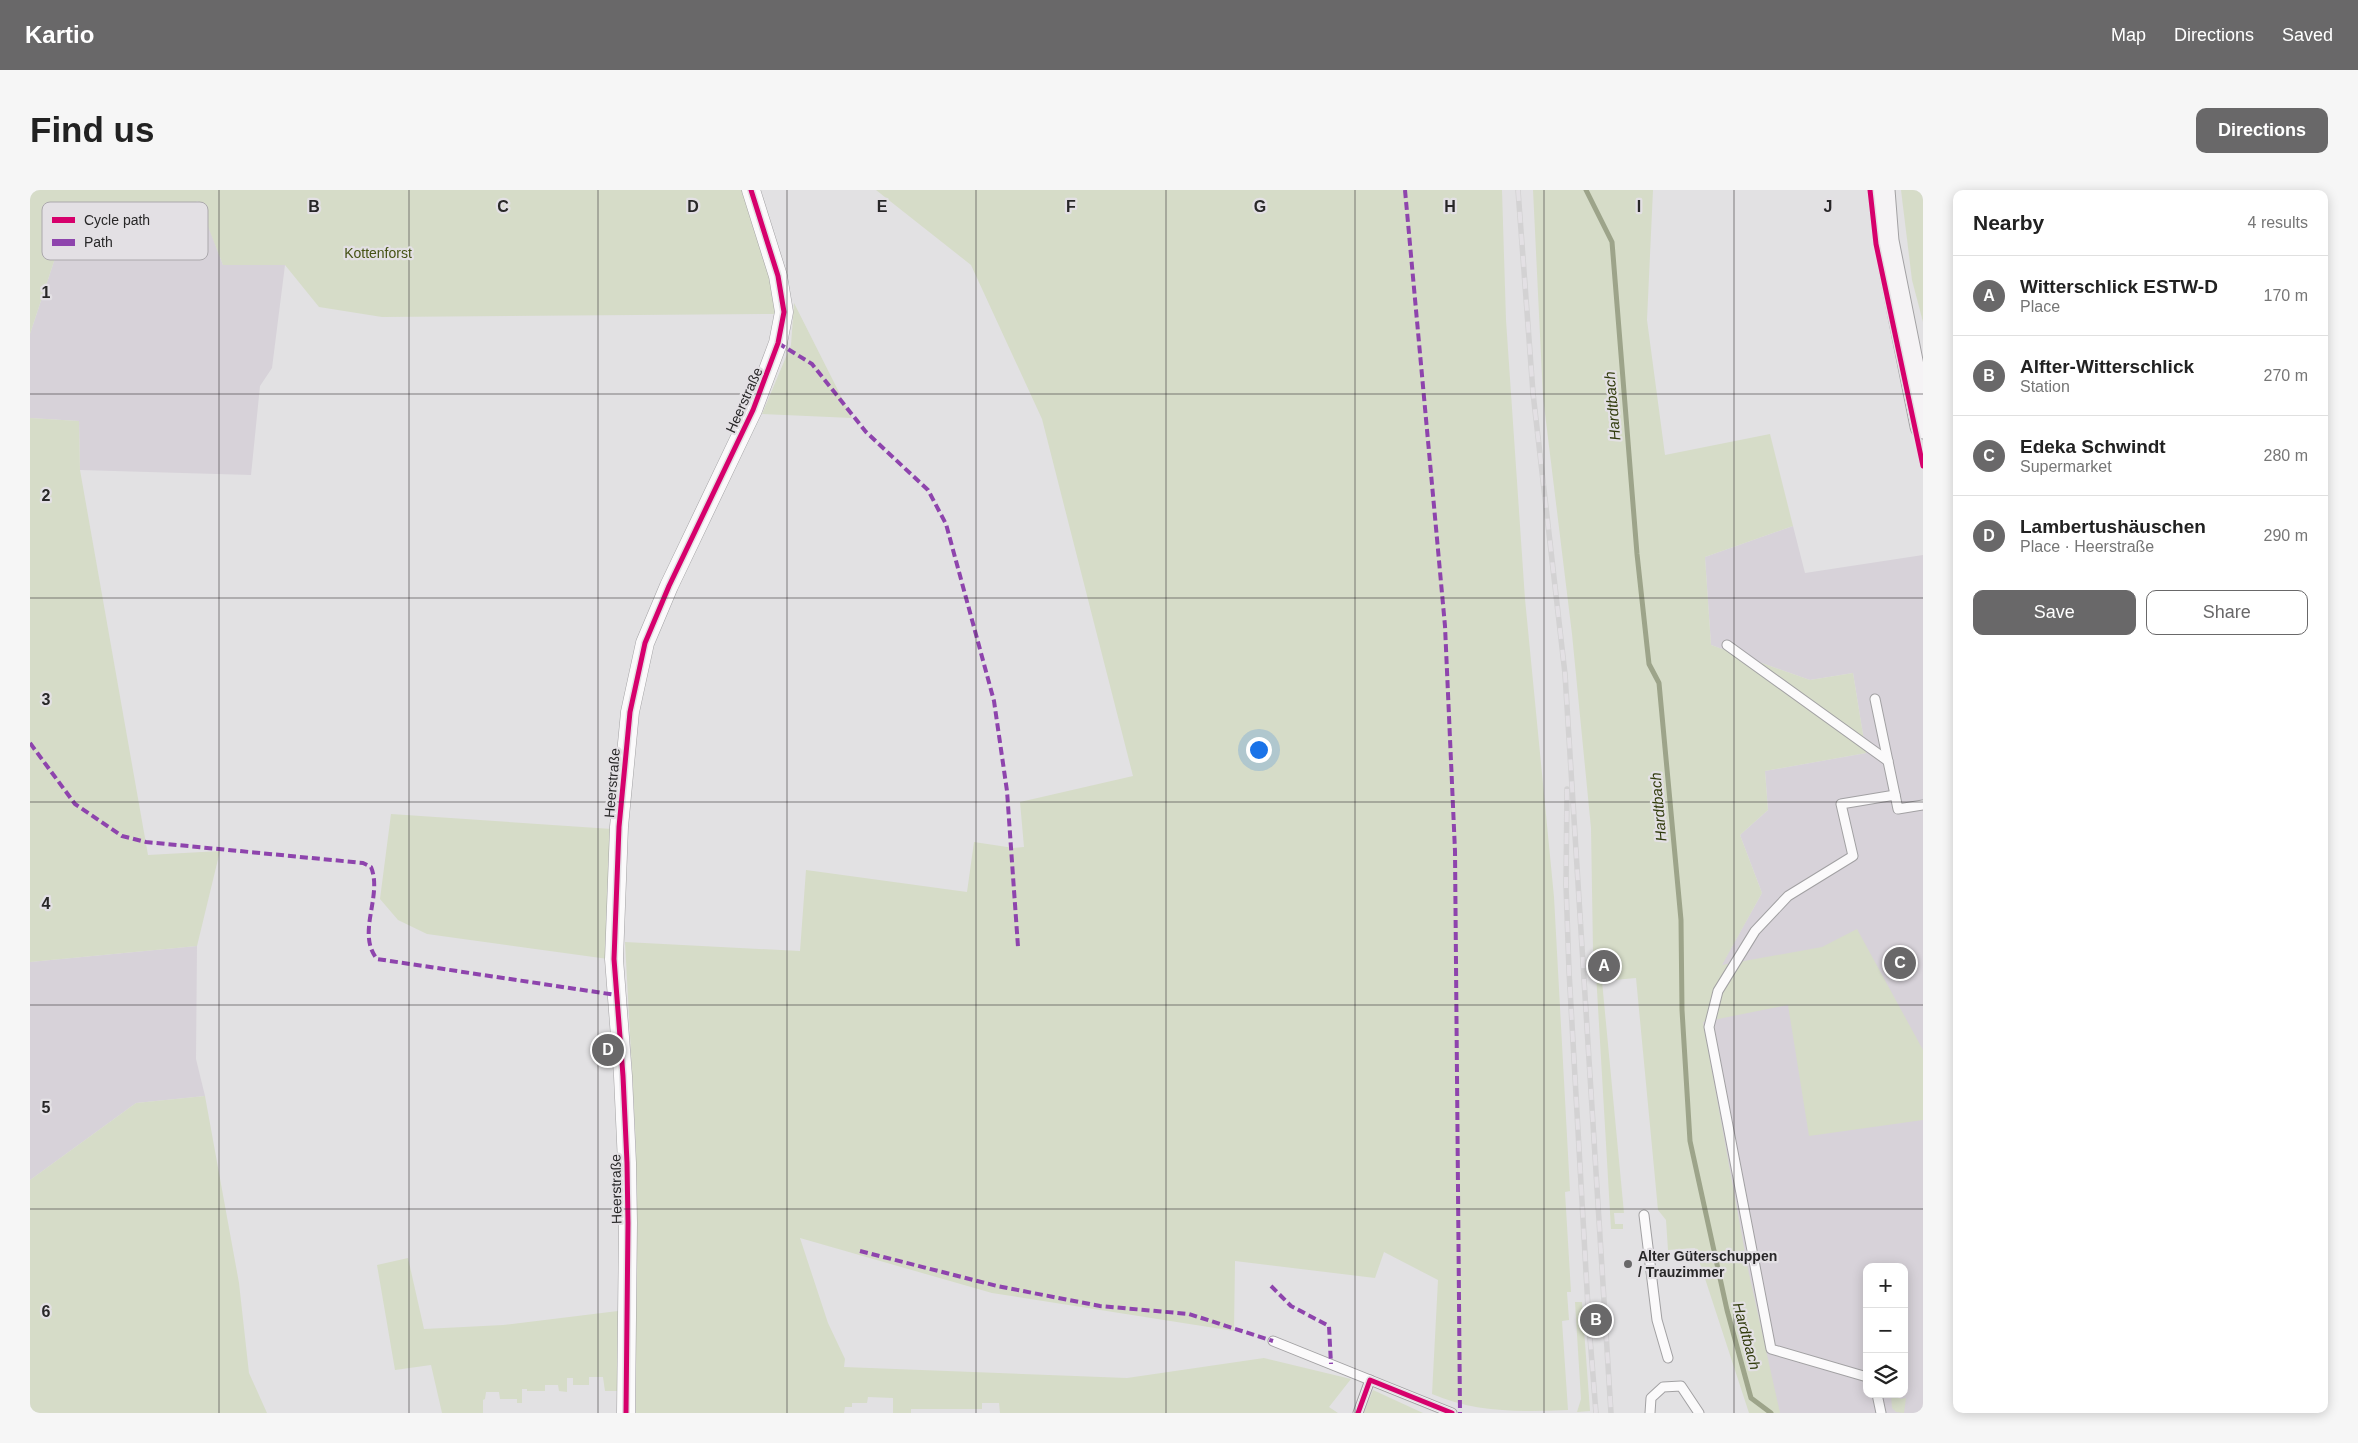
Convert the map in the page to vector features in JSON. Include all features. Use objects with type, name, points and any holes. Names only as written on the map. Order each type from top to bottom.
[{"type":"main road","points":[[1882,190],[1886,242],[1923,426]]},
{"type":"street","name":"Heerstraße","points":[[626,1413],[627,1163],[623,1076],[614,959],[619,827],[630,712],[645,642],[669,586],[753,410],[778,343],[784,312],[778,276],[751,190]]},
{"type":"lane","points":[[1727,645],[1888,761]]},
{"type":"lane","points":[[1875,699],[1898,809],[1923,805]]},
{"type":"lane","points":[[1863,1377],[1771,1349],[1709,1027],[1718,991],[1755,931],[1788,896],[1853,856],[1841,804],[1895,795]]},
{"type":"lane","points":[[1644,1215],[1657,1320],[1668,1358]]},
{"type":"lane","points":[[1272,1341],[1452,1413]]},
{"type":"lane","points":[[1358,1413],[1370,1380]]},
{"type":"lane","points":[[1650,1413],[1651,1398],[1662,1388],[1682,1386],[1699,1413]]},
{"type":"lane","points":[[1878,1398],[1881,1413]]},
{"type":"shaded area","points":[[208,225],[223,265],[285,265],[272,368],[260,386],[251,475],[80,470],[79,421],[30,418],[30,334],[54,260],[208,260]]},
{"type":"shaded area","points":[[1793,526],[1805,573],[1923,555],[1923,1413],[1770,1413],[1673,1070],[1721,966],[1762,893],[1740,835],[1768,810],[1765,771],[1866,753],[1853,673],[1810,680],[1711,645],[1705,557]]},
{"type":"shaded area","points":[[197,946],[196,1059],[205,1096],[136,1103],[30,1180],[30,962]]},
{"type":"green space","name":"Kottenforst","points":[[30,190],[746,190],[767,261],[776,314],[382,317],[319,307],[285,265],[223,265],[208,227],[208,202],[42,202],[42,260],[54,260],[30,334]]},
{"type":"green space","points":[[876,190],[1502,190],[1506,320],[1525,599],[1554,897],[1570,1191],[1565,1192],[1571,1292],[1567,1292],[1569,1320],[1562,1321],[1568,1410],[1516,1411],[1482,1408],[1432,1394],[1438,1280],[1384,1252],[1375,1278],[1235,1261],[1234,1331],[992,1293],[800,1238],[828,1323],[845,1359],[844,1367],[1127,1378],[1264,1358],[1351,1379],[1329,1407],[1338,1413],[1000,1413],[999,1403],[982,1403],[982,1409],[911,1409],[911,1413],[893,1413],[893,1398],[868,1397],[867,1403],[852,1403],[852,1407],[845,1407],[844,1413],[636,1413],[634,1296],[636,1146],[625,942],[800,951],[806,870],[967,892],[974,842],[1014,848],[1024,847],[1020,802],[1133,776],[1042,419],[971,265]]},
{"type":"green space","points":[[1533,190],[1653,190],[1647,320],[1665,455],[1770,434],[1793,526],[1705,557],[1711,645],[1810,680],[1853,673],[1866,753],[1765,771],[1768,810],[1740,835],[1762,893],[1722,965],[1822,947],[1857,929],[1923,1050],[1923,1120],[1809,1136],[1788,1005],[1703,1022],[1748,1269],[1780,1413],[1749,1413],[1695,1248],[1668,1250],[1666,1220],[1658,1210],[1636,978],[1614,980],[1612,950],[1593,951],[1591,828],[1572,634],[1543,397]]},
{"type":"green space","points":[[1901,190],[1923,190],[1923,322],[1912,280]]},
{"type":"green space","points":[[794,303],[852,418],[762,414],[791,345]]},
{"type":"green space","points":[[30,418],[79,421],[80,470],[148,855],[220,851],[197,946],[30,962]]},
{"type":"green space","points":[[391,814],[612,829],[607,907],[608,959],[427,934],[398,920],[380,899]]},
{"type":"green space","points":[[1596,973],[1601,976],[1602,981],[1624,1213],[1614,1213],[1615,1224],[1623,1224],[1623,1229],[1611,1229]]},
{"type":"green space","points":[[205,1096],[239,1283],[249,1373],[267,1413],[30,1413],[30,1180],[136,1103]]},
{"type":"green space","points":[[408,1258],[424,1329],[503,1325],[618,1311],[617,1391],[605,1391],[603,1377],[589,1377],[589,1385],[573,1385],[573,1378],[567,1378],[567,1392],[559,1391],[558,1385],[545,1385],[545,1391],[527,1391],[527,1389],[522,1389],[522,1403],[517,1403],[517,1399],[500,1399],[499,1392],[486,1392],[485,1399],[483,1400],[483,1413],[442,1413],[431,1365],[395,1370],[377,1265]]},
{"type":"green space","points":[[1575,1302],[1582,1302],[1590,1411],[1577,1412],[1581,1399]]},
{"type":"green space","points":[[1373,1390],[1423,1413],[1364,1413]]},
{"type":"green space","points":[[1891,1398],[1906,1398],[1904,1413],[1896,1412],[1892,1408]]},
{"type":"waterway","name":"Hardtbach","points":[[1586,190],[1612,242],[1637,554],[1649,664],[1659,683],[1681,920],[1682,1010],[1690,1141],[1727,1310],[1751,1398],[1771,1413]]},
{"type":"railway","points":[[1518,190],[1533,393],[1565,674],[1611,1413]]},
{"type":"railway","points":[[1567,789],[1566,885],[1569,971],[1589,1325],[1596,1413]]},
{"type":"marked path","points":[[1405,190],[1445,626],[1455,851],[1460,1413]]},
{"type":"marked path","points":[[778,343],[812,364],[866,432],[928,490],[946,524],[994,701],[1007,791],[1018,947]]},
{"type":"marked path","points":[[30,743],[75,804],[122,836],[146,842],[363,863],[371,867],[374,878],[374,890],[369,938],[371,949],[377,959],[616,995]]},
{"type":"marked path","points":[[860,1251],[997,1286],[1100,1306],[1189,1314],[1273,1341]]},
{"type":"marked path","points":[[1271,1286],[1291,1306],[1329,1326],[1331,1364]]},
{"type":"cycle path","points":[[626,1413],[627,1163],[623,1076],[614,959],[619,827],[630,712],[645,643],[669,586],[753,410],[778,343],[784,312],[778,276],[751,190]]},
{"type":"cycle path","points":[[1870,190],[1876,244],[1923,466]]},
{"type":"cycle path","points":[[1358,1413],[1370,1380],[1452,1413]]},
{"type":"place","name":"Edeka Schwindt","points":[[1900,963]]},
{"type":"place","name":"Witterschlick ESTW-D","points":[[1604,966]]},
{"type":"place","name":"Lambertushäuschen","points":[[608,1050]]},
{"type":"place","name":"Alter Güterschuppen / Trauzimmer","points":[[1628,1264]]},
{"type":"place","name":"Alfter-Witterschlick","points":[[1596,1320]]}]
